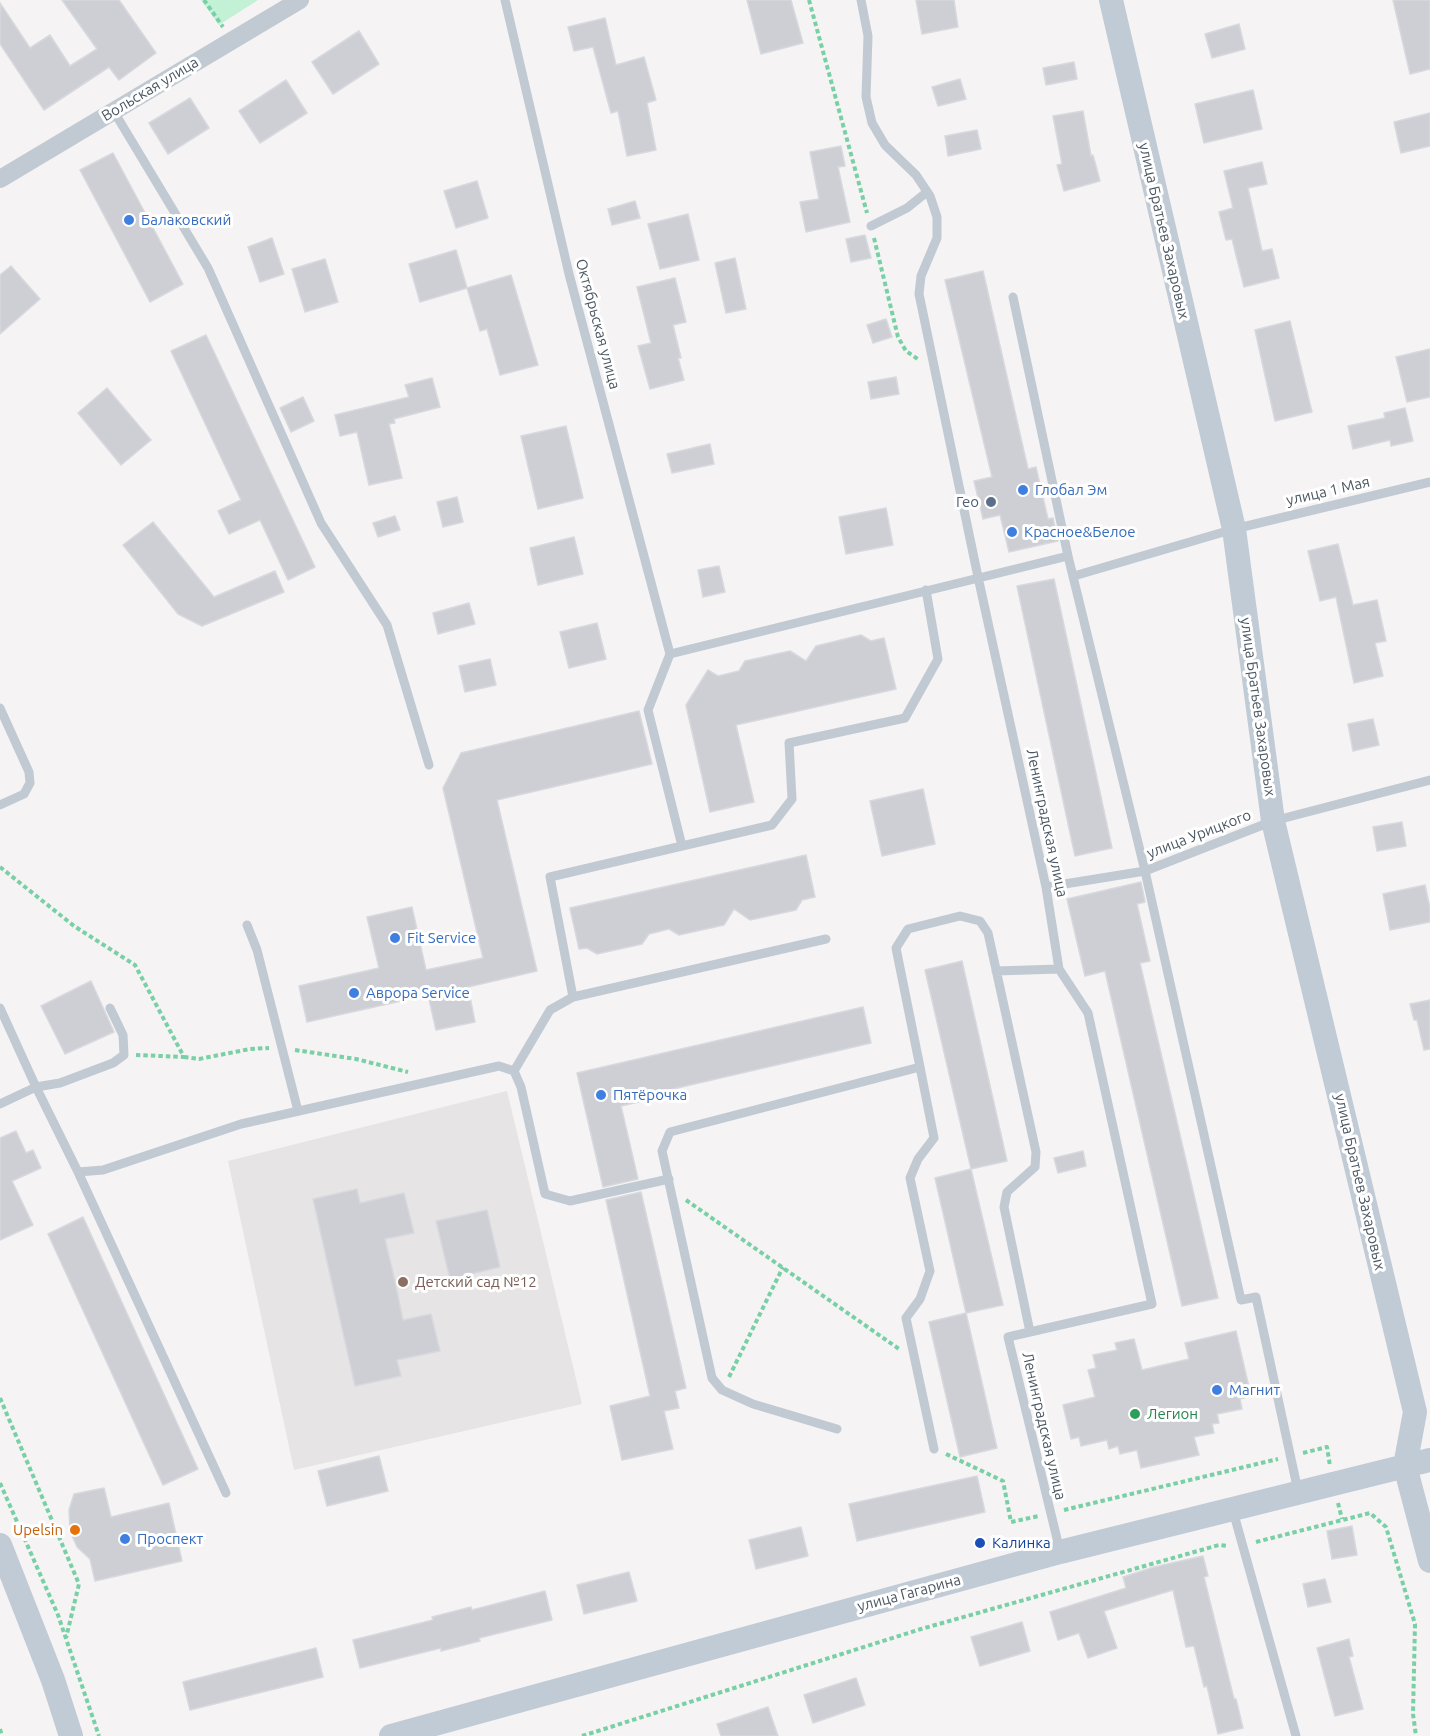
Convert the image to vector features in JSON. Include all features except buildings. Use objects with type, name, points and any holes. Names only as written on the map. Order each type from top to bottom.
[{"type":"main road","name":"улица Братьев Захаровых","points":[[1111,0],[1234,530],[1273,821],[1422,1420],[1405,1466]]},
{"type":"main road","name":"улица Гагарина","points":[[391,1736],[1060,1552],[1430,1460]]},
{"type":"main road","points":[[1405,1466],[1430,1561]]},
{"type":"main road","points":[[0,1545],[53,1680],[71,1736]]},
{"type":"street","name":"Вольская улица","points":[[0,179],[300,0]]},
{"type":"lane","name":"Октябрьская улица","points":[[505,0],[569,274],[670,654]]},
{"type":"lane","name":"Ленинградская улица","points":[[861,0],[868,36],[866,97],[872,123],[885,145],[916,175],[927,192],[937,217],[937,238],[921,276],[919,294],[934,370],[1046,887],[1059,969],[1088,1013],[1152,1304],[1008,1337],[1060,1552]]},
{"type":"lane","points":[[113,110],[208,268],[321,523],[387,625],[429,765]]},
{"type":"lane","points":[[871,226],[907,208],[927,192]]},
{"type":"lane","points":[[1013,297],[1068,556],[1145,871],[1241,1300],[1256,1297],[1298,1492]]},
{"type":"lane","name":"улица 1 Мая","points":[[1074,576],[1234,530],[1430,482]]},
{"type":"lane","points":[[682,846],[648,710],[670,654],[1068,556]]},
{"type":"lane","points":[[573,997],[550,877],[772,825],[792,799],[789,743],[905,718],[938,659],[926,590]]},
{"type":"lane","points":[[0,708],[28,772],[30,783],[24,794],[0,805]]},
{"type":"lane","name":"улица Урицкого","points":[[1046,887],[1145,871],[1273,821],[1430,780]]},
{"type":"lane","points":[[934,1449],[906,1318],[920,1299],[930,1271],[910,1178],[918,1159],[934,1138],[896,948],[908,929],[960,916],[980,921],[988,933],[1036,1152],[1035,1167],[1007,1192],[1004,1207],[1030,1332]]},
{"type":"lane","points":[[247,925],[257,950],[298,1111]]},
{"type":"lane","points":[[514,1071],[550,1010],[573,997],[826,939]]},
{"type":"lane","points":[[996,971],[1059,969]]},
{"type":"lane","points":[[0,1008],[226,1493]]},
{"type":"lane","points":[[0,1104],[36,1087],[60,1083],[113,1063],[124,1055],[123,1035],[110,1008]]},
{"type":"lane","points":[[78,1172],[103,1170],[241,1124],[499,1066],[514,1071],[521,1087],[544,1194],[570,1201],[670,1184]]},
{"type":"lane","points":[[837,1429],[753,1404],[722,1390],[712,1378],[662,1151],[670,1132],[920,1067]]},
{"type":"lane","points":[[1232,1509],[1296,1736]]},
{"type":"path","points":[[204,0],[224,28]]},
{"type":"path","points":[[809,0],[871,226],[898,337],[906,351],[934,370]]},
{"type":"path","points":[[0,867],[74,926],[135,965],[184,1057]]},
{"type":"path","points":[[124,1055],[199,1059],[250,1049],[282,1048],[356,1059],[439,1080]]},
{"type":"path","points":[[670,1184],[915,1360]]},
{"type":"path","points":[[722,1390],[783,1267]]},
{"type":"path","points":[[0,1398],[79,1584],[66,1639]]},
{"type":"path","points":[[934,1449],[1003,1481],[1011,1522],[1326,1447],[1331,1468]]},
{"type":"path","points":[[0,1483],[58,1615],[99,1736]]},
{"type":"path","points":[[1337,1496],[1342,1519]]},
{"type":"path","points":[[582,1736],[921,1629],[1219,1545],[1243,1546],[1281,1534],[1370,1513],[1386,1527],[1415,1624],[1413,1714],[1416,1736]]},
{"type":"path","points":[[0,1729],[2,1736]]},
{"type":"shaded area","name":"Детский сад №12","points":[[507,1091],[582,1404],[294,1470],[228,1161]]},
{"type":"green space","points":[[201,0],[258,0],[219,25]]},
{"type":"place","name":"Балаковский","points":[[129,220]]},
{"type":"place","name":"Глобал Эм","points":[[1023,490]]},
{"type":"place","name":"Гео","points":[[991,502]]},
{"type":"place","name":"Красное&Белое","points":[[1012,532]]},
{"type":"place","name":"Fit Service","points":[[395,938]]},
{"type":"place","name":"Аврора Service","points":[[354,993]]},
{"type":"place","name":"Пятёрочка","points":[[601,1095]]},
{"type":"place","name":"Детский сад №12","points":[[403,1282]]},
{"type":"place","name":"Магнит","points":[[1217,1390]]},
{"type":"place","name":"Легион","points":[[1135,1414]]},
{"type":"place","name":"Upelsin","points":[[75,1530]]},
{"type":"place","name":"Проспект","points":[[125,1539]]},
{"type":"place","name":"Калинка","points":[[980,1543]]}]
